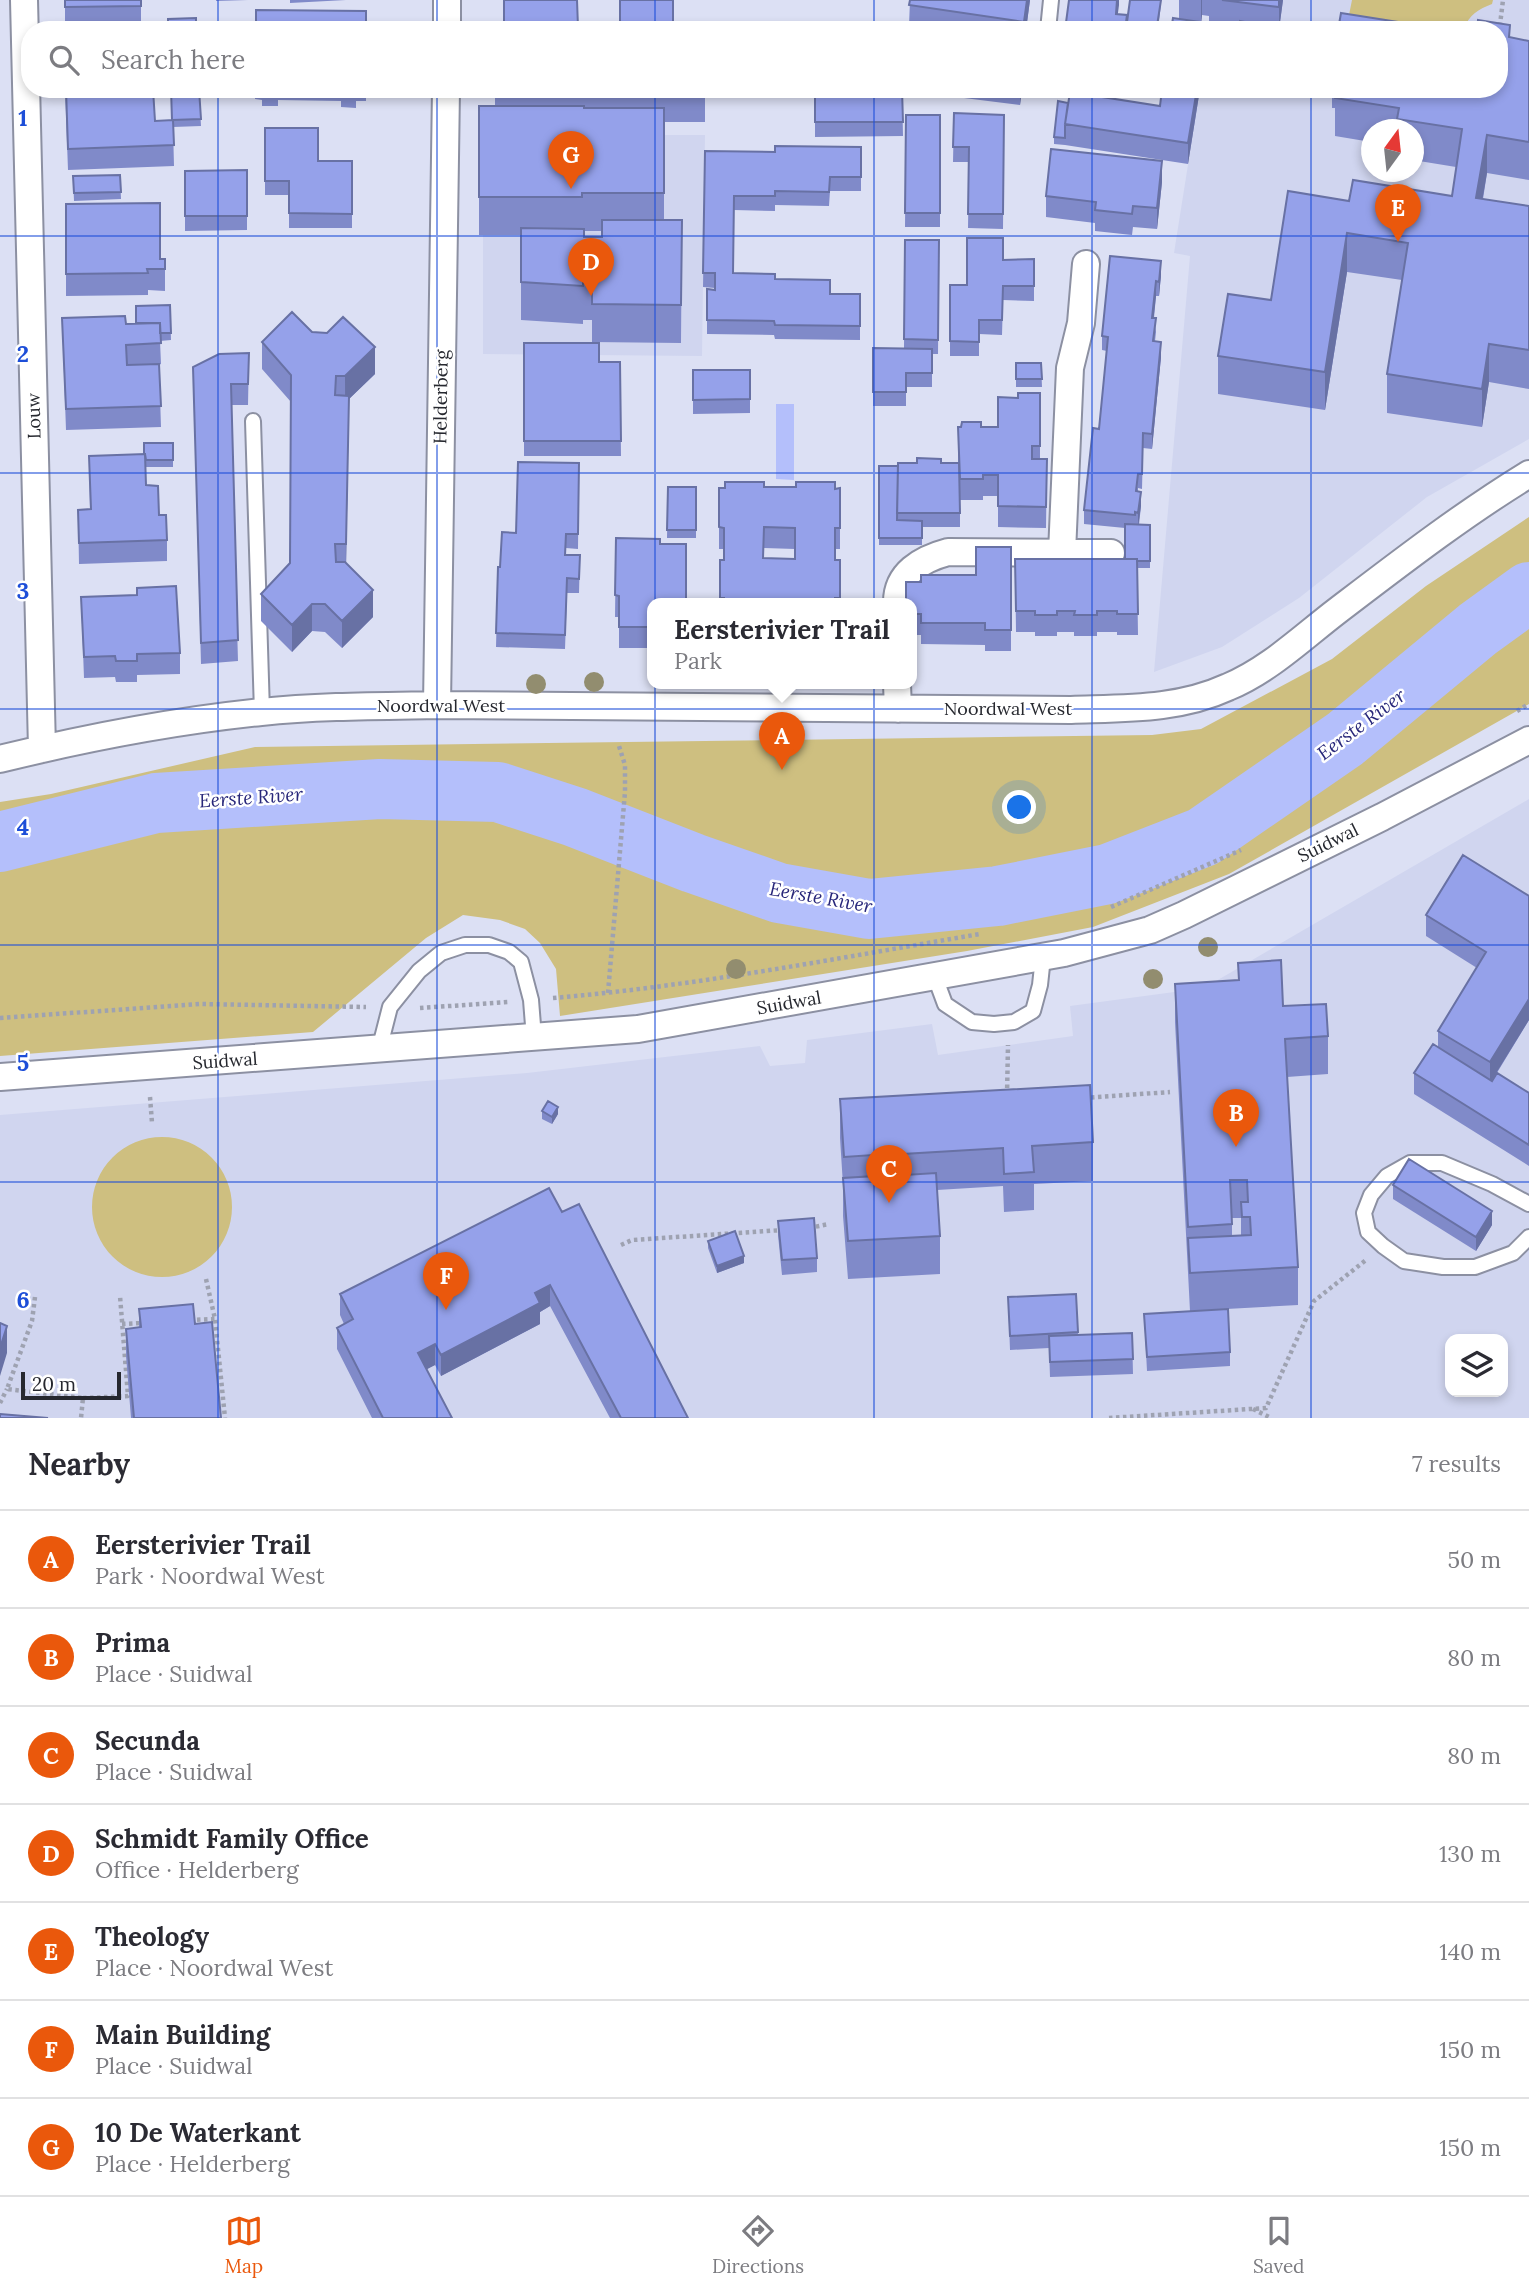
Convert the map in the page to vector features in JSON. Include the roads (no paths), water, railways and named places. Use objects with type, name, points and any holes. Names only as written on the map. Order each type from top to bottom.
[{"type":"street","name":"Louw","points":[[23,0],[24,21]]},
{"type":"street","points":[[447,0],[447,21]]},
{"type":"street","name":"Louw","points":[[25,98],[42,749]]},
{"type":"street","name":"Helderberg","points":[[436,705],[446,98]]},
{"type":"street","points":[[1062,553],[1070,368],[1081,323],[1086,264]]},
{"type":"street","name":"Noordwal West","points":[[0,759],[197,720],[262,712],[343,707],[897,697],[1071,710],[1158,708],[1230,687],[1275,660],[1399,564],[1529,474]]},
{"type":"street","points":[[898,598],[901,583],[912,567],[928,558],[948,552],[1111,553]]},
{"type":"street","name":"Suidwal","points":[[0,1077],[638,1029],[1043,957],[1150,930],[1173,920],[1382,817],[1529,740]]},
{"type":"lane","points":[[1049,21],[1051,0]]},
{"type":"lane","points":[[253,422],[262,712]]},
{"type":"lane","points":[[379,1050],[390,1007],[419,971],[441,953],[465,945],[489,945],[509,952],[521,962],[531,1000],[534,1038]]},
{"type":"lane","points":[[935,977],[945,1004],[972,1022],[1014,1022],[1033,1011],[1040,985],[1043,957]]},
{"type":"lane","points":[[1529,1203],[1442,1163],[1410,1163],[1387,1176],[1371,1195],[1364,1213],[1368,1232],[1404,1261],[1443,1267],[1475,1267],[1513,1253],[1529,1237]]},
{"type":"water","points":[[776,404],[794,404],[794,480],[776,479]]},
{"type":"waterway","name":"Eerste River","points":[[0,842],[156,803],[380,789],[498,792],[575,817],[779,893],[869,909],[998,896],[1108,874],[1203,837],[1345,739],[1478,629],[1529,592]]},
{"type":"place","name":"10 De Waterkant","points":[[571,189]]},
{"type":"place","name":"Theology","points":[[1398,242]]},
{"type":"place","name":"Schmidt Family Office","points":[[591,296]]},
{"type":"place","name":"Eersterivier Trail","points":[[782,770]]},
{"type":"place","name":"Prima","points":[[1236,1147]]},
{"type":"place","name":"Secunda","points":[[889,1203]]},
{"type":"place","name":"Main Building","points":[[446,1310]]}]
